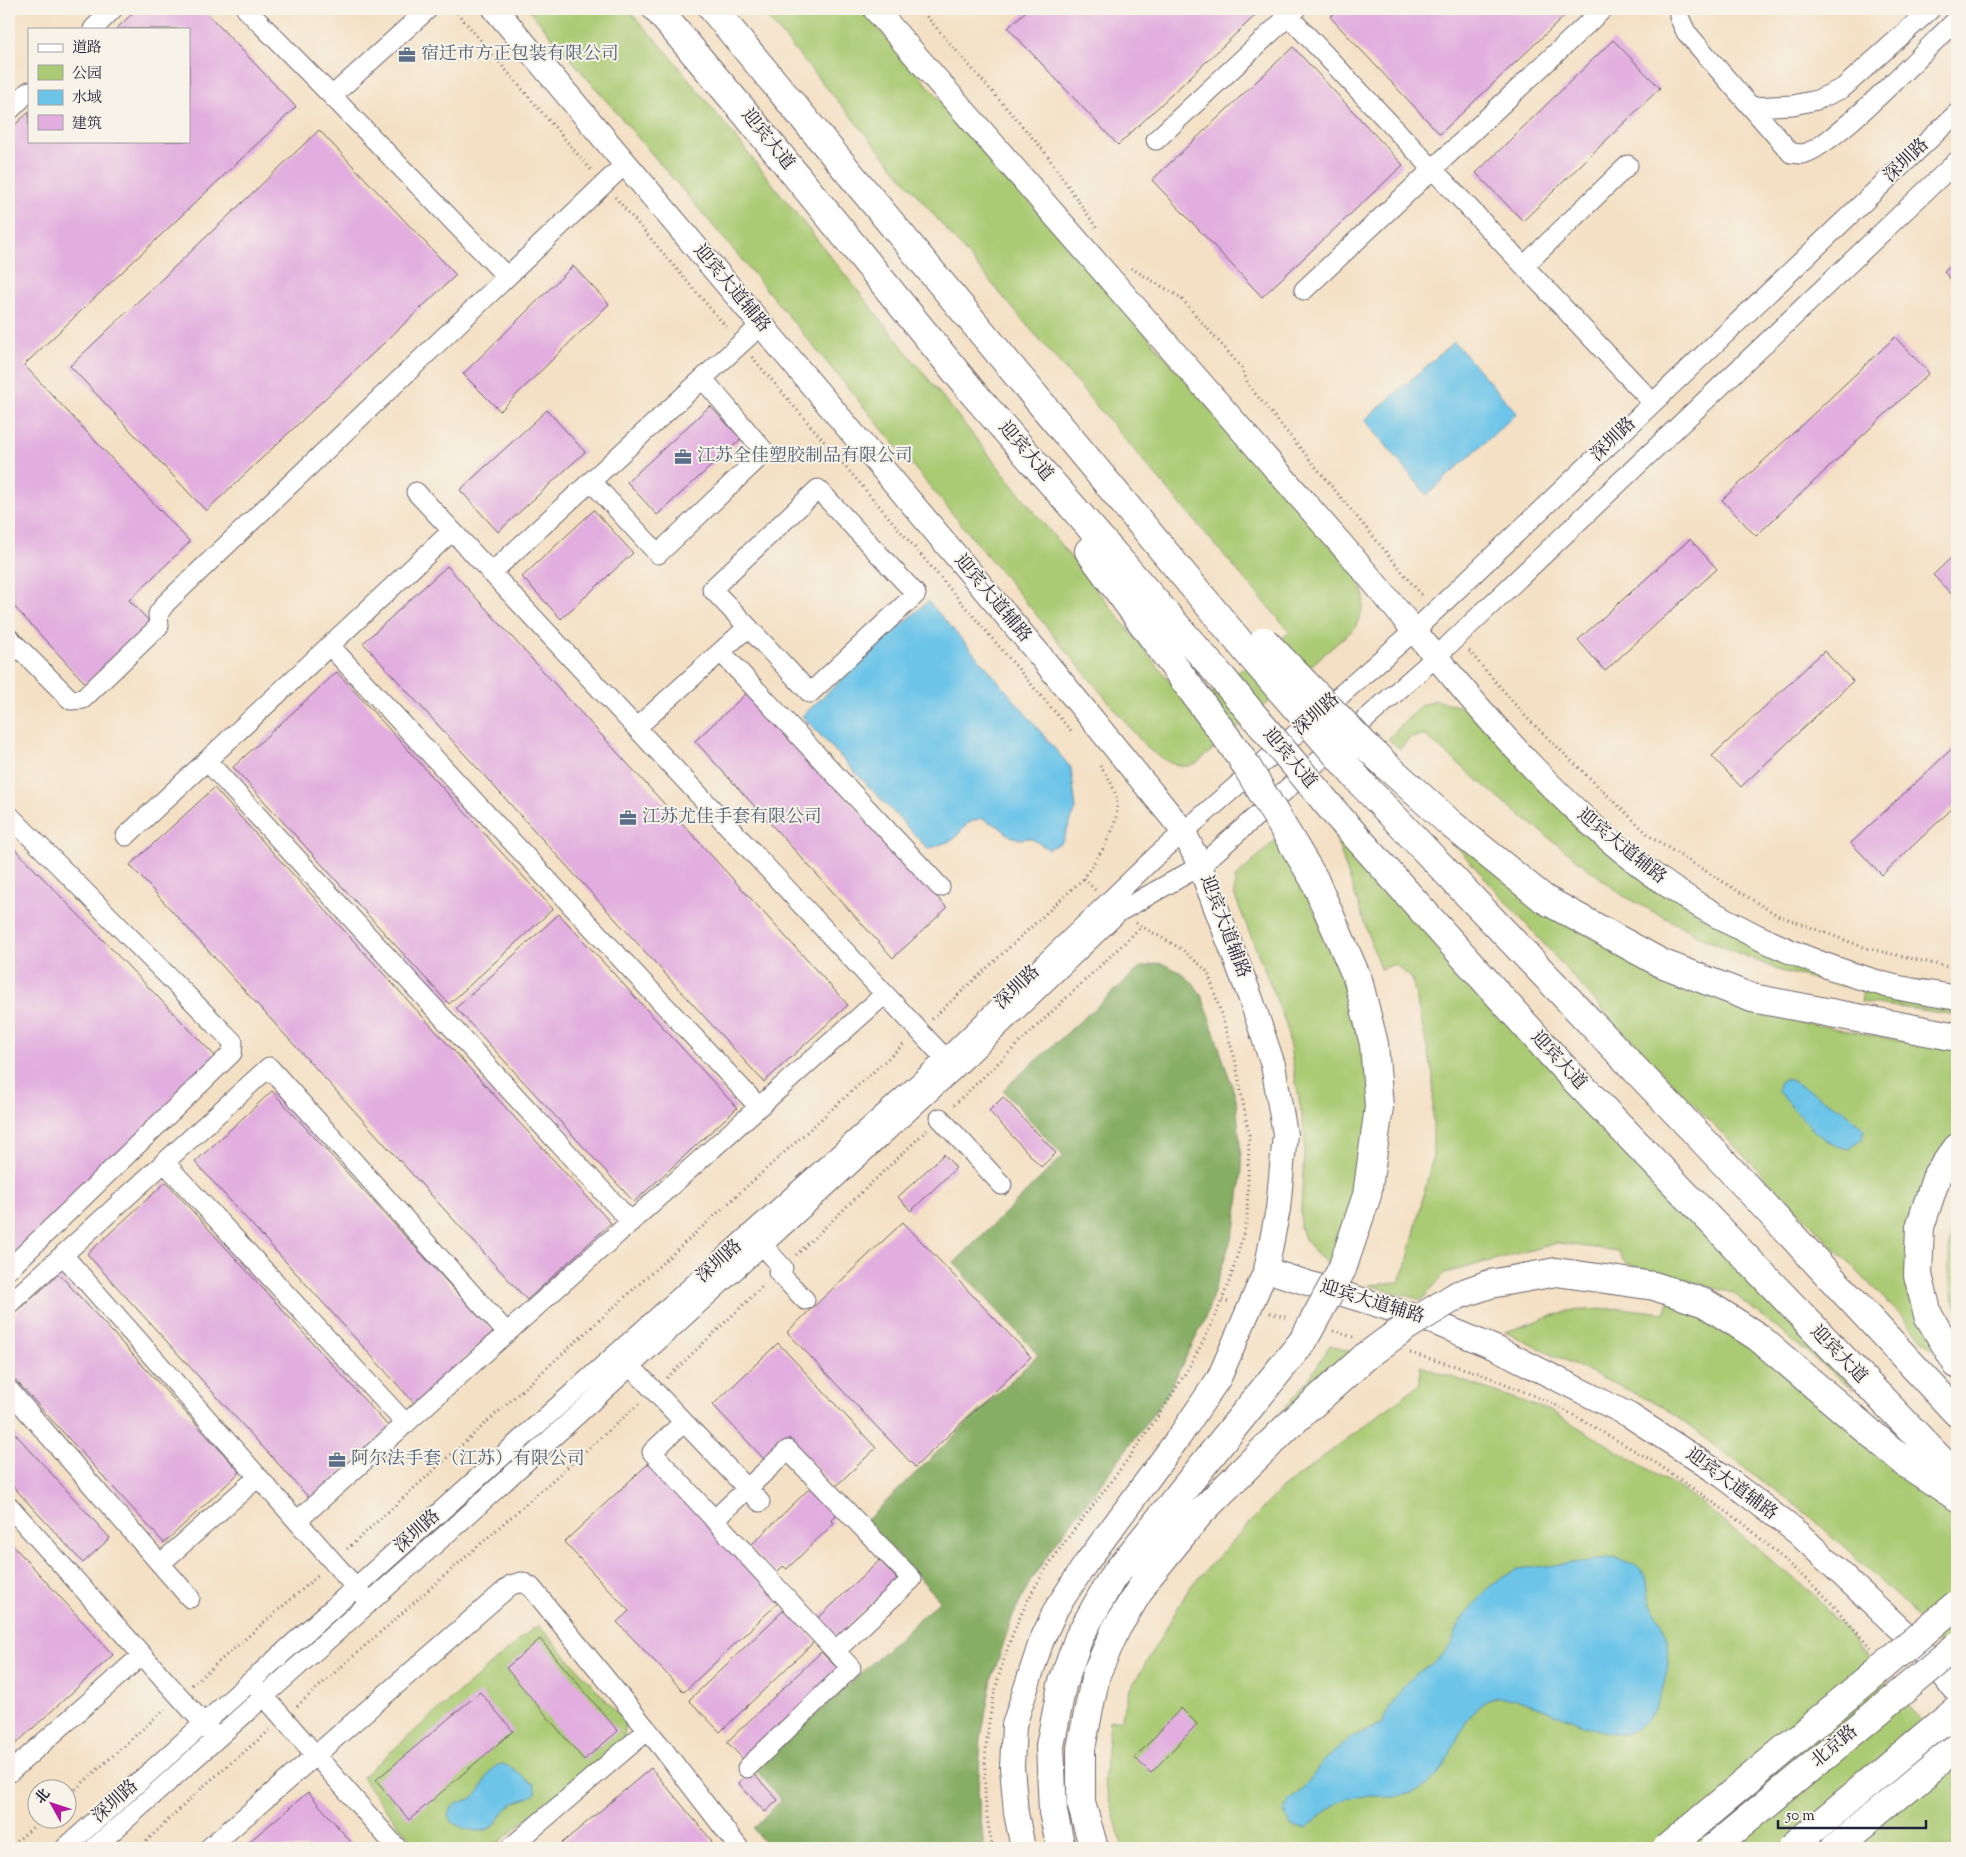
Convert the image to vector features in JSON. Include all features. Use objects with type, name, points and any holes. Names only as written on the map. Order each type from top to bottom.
[{"type":"highway","points":[[636,9],[746,114]]},
{"type":"highway","name":"迎宾大道","points":[[657,9],[746,114],[974,394],[1223,679],[1336,814],[1562,1066],[1957,1477]]},
{"type":"highway","points":[[713,9],[1026,385],[1258,648],[1364,786],[1700,1137],[1957,1413]]},
{"type":"highway","points":[[718,9],[757,60]]},
{"type":"highway","points":[[974,394],[1241,757],[1314,879],[1358,980],[1374,1044],[1379,1107],[1367,1195],[1342,1270],[1112,1578],[1080,1637],[1062,1685],[1050,1746],[1053,1812],[1061,1848]]},
{"type":"highway","points":[[1258,648],[1451,824],[1544,899],[1661,962],[1752,998],[1957,1037]]},
{"type":"highway","points":[[1957,1148],[1937,1175],[1920,1227],[1918,1275],[1928,1315],[1957,1364]]},
{"type":"highway","points":[[1094,1848],[1081,1803],[1081,1748],[1096,1674],[1116,1629],[1148,1578],[1200,1513],[1286,1428],[1360,1347],[1407,1326],[1458,1295],[1490,1284],[1556,1272],[1654,1286],[1705,1303],[1758,1337],[1907,1464],[1957,1497]]},
{"type":"highway","points":[[1667,1848],[1957,1604]]},
{"type":"highway","name":"北京路","points":[[1713,1848],[1957,1646]]},
{"type":"highway","points":[[1791,1848],[1957,1709]]},
{"type":"highway","points":[[1835,1848],[1957,1747]]},
{"type":"main road","name":"迎宾大道辅路","points":[[494,9],[1038,653],[1184,832],[1200,866],[1251,999],[1272,1065],[1285,1134],[1278,1208],[1266,1270],[1433,1322],[1500,1350],[1630,1415],[1723,1476],[1798,1533],[1918,1646],[1957,1691]]},
{"type":"main road","name":"迎宾大道辅路","points":[[875,9],[1539,774],[1593,827],[1672,888],[1732,923],[1801,958],[1887,985],[1957,998]]},
{"type":"main road","points":[[1023,1848],[1016,1813],[1012,1767],[1014,1725],[1041,1642],[1056,1609],[1084,1566],[1179,1437],[1218,1378],[1251,1308],[1266,1270]]},
{"type":"street","points":[[94,28],[113,9]]},
{"type":"street","points":[[246,9],[507,277]]},
{"type":"street","points":[[332,96],[428,9]]},
{"type":"street","points":[[1304,290],[1603,9]]},
{"type":"street","points":[[1679,9],[1679,17],[1686,32],[1791,153],[1803,154],[1825,142],[1862,112],[1957,19]]},
{"type":"street","points":[[1753,107],[1793,105],[1816,100],[1843,88],[1931,9]]},
{"type":"street","points":[[1156,140],[1289,11],[1433,169],[1653,403]]},
{"type":"street","points":[[9,111],[28,93]]},
{"type":"street","name":"深圳路","points":[[94,1848],[369,1603],[624,1360],[950,1064],[1112,907],[1184,832],[1415,630],[1957,113]]},
{"type":"street","name":"深圳路","points":[[1112,907],[1200,866],[1437,656],[1957,161]]},
{"type":"street","points":[[9,638],[71,700],[83,699],[159,626],[158,614],[165,604],[625,164]]},
{"type":"street","points":[[1524,266],[1628,165]]},
{"type":"street","points":[[491,573],[761,325]]},
{"type":"street","points":[[592,481],[658,554],[765,452],[703,379]]},
{"type":"street","points":[[818,489],[916,594],[810,693],[748,627],[712,589],[818,489]]},
{"type":"street","points":[[416,492],[950,1064]]},
{"type":"street","points":[[126,836],[452,531]]},
{"type":"street","points":[[636,728],[748,627]]},
{"type":"street","points":[[330,646],[759,1107]]},
{"type":"street","points":[[721,652],[940,887]]},
{"type":"street","points":[[207,761],[631,1222]]},
{"type":"street","points":[[9,817],[233,1042],[232,1053],[9,1269]]},
{"type":"street","points":[[297,1521],[885,994]]},
{"type":"street","points":[[9,1304],[269,1067],[507,1333]]},
{"type":"street","points":[[940,1118],[1002,1185]]},
{"type":"street","points":[[164,1162],[406,1424]]},
{"type":"street","points":[[757,1239],[805,1300]]},
{"type":"street","points":[[63,1255],[369,1603]]},
{"type":"street","points":[[624,1360],[753,1495]]},
{"type":"street","name":"深圳路","points":[[65,1848],[356,1588],[624,1360]]},
{"type":"street","points":[[9,1390],[190,1598]]},
{"type":"street","points":[[684,1422],[652,1452],[851,1668],[747,1768]]},
{"type":"street","points":[[714,1520],[753,1495],[788,1450],[912,1579],[835,1651]]},
{"type":"street","points":[[160,1564],[258,1477]]},
{"type":"street","points":[[9,1506],[217,1739]]},
{"type":"street","points":[[209,1848],[510,1585],[522,1582],[531,1587],[648,1730],[736,1847]]},
{"type":"street","points":[[9,1772],[142,1655]]},
{"type":"street","points":[[252,1682],[396,1848]]},
{"type":"street","points":[[510,1848],[648,1730]]},
{"type":"path","points":[[454,9],[1074,734]]},
{"type":"path","points":[[920,9],[1044,151],[1100,234]]},
{"type":"path","points":[[1126,262],[1133,270],[1180,298],[1241,367],[1249,386],[1435,611]]},
{"type":"path","points":[[1457,637],[1527,718],[1652,838],[1777,914],[1866,948],[1957,969]]},
{"type":"path","points":[[78,1787],[333,1562],[1084,878],[1108,840],[1117,814],[1114,790],[1099,764]]},
{"type":"path","points":[[1084,878],[1112,907],[1166,942],[1183,950],[1208,972],[1235,1059],[1249,1135],[1246,1221],[1232,1274],[1222,1300],[1251,1308],[1296,1330]]},
{"type":"path","points":[[1327,1329],[1360,1347]]},
{"type":"path","points":[[1403,1351],[1480,1373],[1554,1404],[1656,1463],[1743,1523],[1827,1598],[1877,1656]]},
{"type":"path","points":[[9,1848],[30,1830]]},
{"type":"green space","points":[[528,9],[627,9],[668,53],[1191,708],[1290,632],[760,9],[861,9],[1358,577],[1363,591],[1364,602],[1355,628],[1197,763],[1184,766],[1177,765],[1165,760],[1147,748],[721,235]]},
{"type":"green space","points":[[1435,700],[1466,708],[1698,915],[1957,1004],[1957,1015],[1861,1002],[1863,991],[1781,971],[1709,941],[1622,895],[1501,800],[1426,736],[1411,737],[1400,749],[1388,739],[1420,706]]},
{"type":"green space","points":[[1422,808],[1638,963],[1764,1015],[1897,1040],[1957,1043],[1957,1137],[1916,1214],[1941,1357],[1621,1030]]},
{"type":"green space","points":[[1332,827],[1855,1391],[1733,1293],[1625,1263],[1618,1251],[1557,1243],[1445,1273],[1422,1300],[1369,1285],[1399,1282],[1406,1267],[1433,1156],[1433,1075],[1412,979],[1395,964],[1380,969]]},
{"type":"green space","points":[[1281,835],[1367,1033],[1373,1110],[1363,1188],[1334,1271],[1306,1242],[1300,1227],[1305,1135],[1286,1024],[1234,894],[1235,878]]},
{"type":"green space","points":[[1161,963],[1180,972],[1194,984],[1203,999],[1236,1098],[1242,1169],[1236,1224],[1204,1322],[1165,1398],[1058,1540],[1031,1580],[1012,1618],[992,1678],[981,1738],[978,1792],[984,1848],[768,1848],[754,1829],[781,1800],[756,1770],[940,1600],[866,1521],[1038,1355],[954,1263],[1063,1156],[1003,1090],[1141,967]]},
{"type":"green space","points":[[1957,1204],[1957,1309],[1950,1285],[1949,1257],[1951,1229]]},
{"type":"green space","points":[[1669,1299],[1715,1316],[1869,1438],[1957,1523],[1957,1666],[1910,1609],[1811,1517],[1662,1406],[1505,1332],[1567,1311],[1622,1308],[1664,1313]]},
{"type":"green space","points":[[1330,1345],[1360,1355],[1227,1479],[1309,1379]]},
{"type":"green space","points":[[1420,1366],[1553,1412],[1691,1495],[1813,1594],[1957,1762],[1957,1848],[1123,1848],[1104,1781],[1110,1720],[1121,1720],[1129,1692],[1190,1587],[1282,1488],[1420,1384]]},
{"type":"green space","points":[[539,1626],[626,1722],[624,1738],[492,1848],[417,1848],[362,1777],[532,1629]]},
{"type":"water","points":[[1454,342],[1517,413],[1427,495],[1365,420]]},
{"type":"water","points":[[928,601],[1071,768],[1076,809],[1062,842],[1049,849],[1030,838],[1020,839],[1010,836],[998,826],[981,818],[968,823],[953,840],[928,849],[802,716]]},
{"type":"water","points":[[1784,1079],[1790,1080],[1842,1109],[1864,1129],[1862,1139],[1849,1149],[1838,1147],[1828,1142],[1801,1118],[1778,1091],[1779,1083]]},
{"type":"water","points":[[1616,1558],[1636,1566],[1645,1575],[1650,1601],[1666,1634],[1669,1651],[1661,1694],[1647,1720],[1638,1728],[1627,1733],[1611,1733],[1593,1728],[1533,1704],[1514,1699],[1497,1698],[1483,1703],[1474,1711],[1436,1776],[1417,1791],[1396,1796],[1364,1796],[1341,1801],[1332,1806],[1306,1829],[1291,1826],[1285,1811],[1289,1800],[1303,1789],[1325,1759],[1353,1737],[1381,1724],[1401,1688],[1414,1675],[1439,1659],[1451,1644],[1461,1620],[1487,1590],[1503,1576],[1519,1569]]},
{"type":"water","points":[[502,1764],[534,1784],[536,1793],[508,1807],[493,1826],[483,1831],[461,1827],[452,1822],[449,1815],[452,1807],[474,1797],[493,1768]]},
{"type":"building","points":[[137,9],[203,9],[296,107],[24,365],[190,542],[129,600],[151,623],[86,684],[9,601],[9,130],[28,113],[28,142],[190,142],[190,28],[117,28]]},
{"type":"building","points":[[1028,9],[1255,9],[1259,12],[1118,145],[1008,28]]},
{"type":"building","points":[[1338,9],[1572,9],[1440,134],[1330,17]]},
{"type":"building","points":[[1613,40],[1660,88],[1523,221],[1476,173]]},
{"type":"building","points":[[1293,47],[1403,165],[1262,297],[1152,180]]},
{"type":"building","points":[[319,130],[456,275],[206,511],[70,366]]},
{"type":"building","points":[[1957,260],[1957,286],[1944,272]]},
{"type":"building","points":[[573,266],[609,304],[500,411],[463,374]]},
{"type":"building","points":[[1895,337],[1929,373],[1756,536],[1722,500]]},
{"type":"building","points":[[710,406],[741,439],[657,515],[627,482]]},
{"type":"building","points":[[547,410],[585,452],[498,532],[460,490]]},
{"type":"building","points":[[594,510],[633,553],[561,619],[522,577]]},
{"type":"building","points":[[1690,539],[1717,569],[1605,671],[1578,640]]},
{"type":"building","points":[[1957,552],[1957,600],[1933,575]]},
{"type":"building","points":[[447,566],[848,1005],[764,1082],[363,643]]},
{"type":"building","points":[[1824,651],[1853,681],[1741,787],[1712,756]]},
{"type":"building","points":[[337,672],[553,909],[449,1004],[233,767]]},
{"type":"building","points":[[749,691],[947,908],[893,958],[695,741]]},
{"type":"building","points":[[1957,744],[1957,804],[1882,875],[1851,843]]},
{"type":"building","points":[[214,788],[611,1223],[527,1300],[130,865]]},
{"type":"building","points":[[9,843],[217,1058],[9,1259]]},
{"type":"building","points":[[559,914],[737,1108],[634,1202],[456,1008]]},
{"type":"building","points":[[272,1091],[493,1332],[415,1404],[195,1162]]},
{"type":"building","points":[[1003,1097],[1056,1153],[1041,1167],[989,1111]]},
{"type":"building","points":[[944,1154],[956,1168],[911,1211],[898,1197]]},
{"type":"building","points":[[166,1182],[390,1428],[311,1500],[87,1254]]},
{"type":"building","points":[[903,1222],[1031,1357],[915,1467],[787,1332]]},
{"type":"building","points":[[59,1274],[240,1472],[164,1543],[9,1373],[9,1319]]},
{"type":"building","points":[[778,1343],[876,1448],[835,1487],[789,1438],[765,1460],[713,1405]]},
{"type":"building","points":[[9,1427],[110,1538],[83,1563],[9,1482]]},
{"type":"building","points":[[650,1462],[780,1601],[684,1692],[617,1622],[629,1611],[564,1542]]},
{"type":"building","points":[[813,1485],[839,1513],[831,1520],[834,1523],[787,1569],[783,1566],[775,1574],[749,1547]]},
{"type":"building","points":[[9,1541],[113,1655],[9,1750]]},
{"type":"building","points":[[880,1560],[897,1579],[834,1639],[816,1620]]},
{"type":"building","points":[[785,1609],[815,1641],[720,1732],[689,1700]]},
{"type":"building","points":[[540,1639],[618,1731],[584,1760],[506,1668]]},
{"type":"building","points":[[821,1652],[839,1670],[745,1761],[727,1742]]},
{"type":"building","points":[[480,1692],[513,1731],[409,1820],[376,1780]]},
{"type":"building","points":[[1181,1708],[1197,1724],[1151,1773],[1135,1758]]},
{"type":"building","points":[[651,1768],[712,1841],[704,1848],[556,1848]]},
{"type":"building","points":[[751,1771],[778,1800],[765,1812],[738,1783]]},
{"type":"building","points":[[308,1792],[356,1848],[242,1848]]},
{"type":"place","name":"宿迁市方正包装有限公司","points":[[407,55]]},
{"type":"place","name":"江苏全佳塑胶制品有限公司","points":[[683,457]]},
{"type":"place","name":"江苏尤佳手套有限公司","points":[[628,818]]},
{"type":"place","name":"阿尔法手套（江苏）有限公司","points":[[337,1460]]}]
